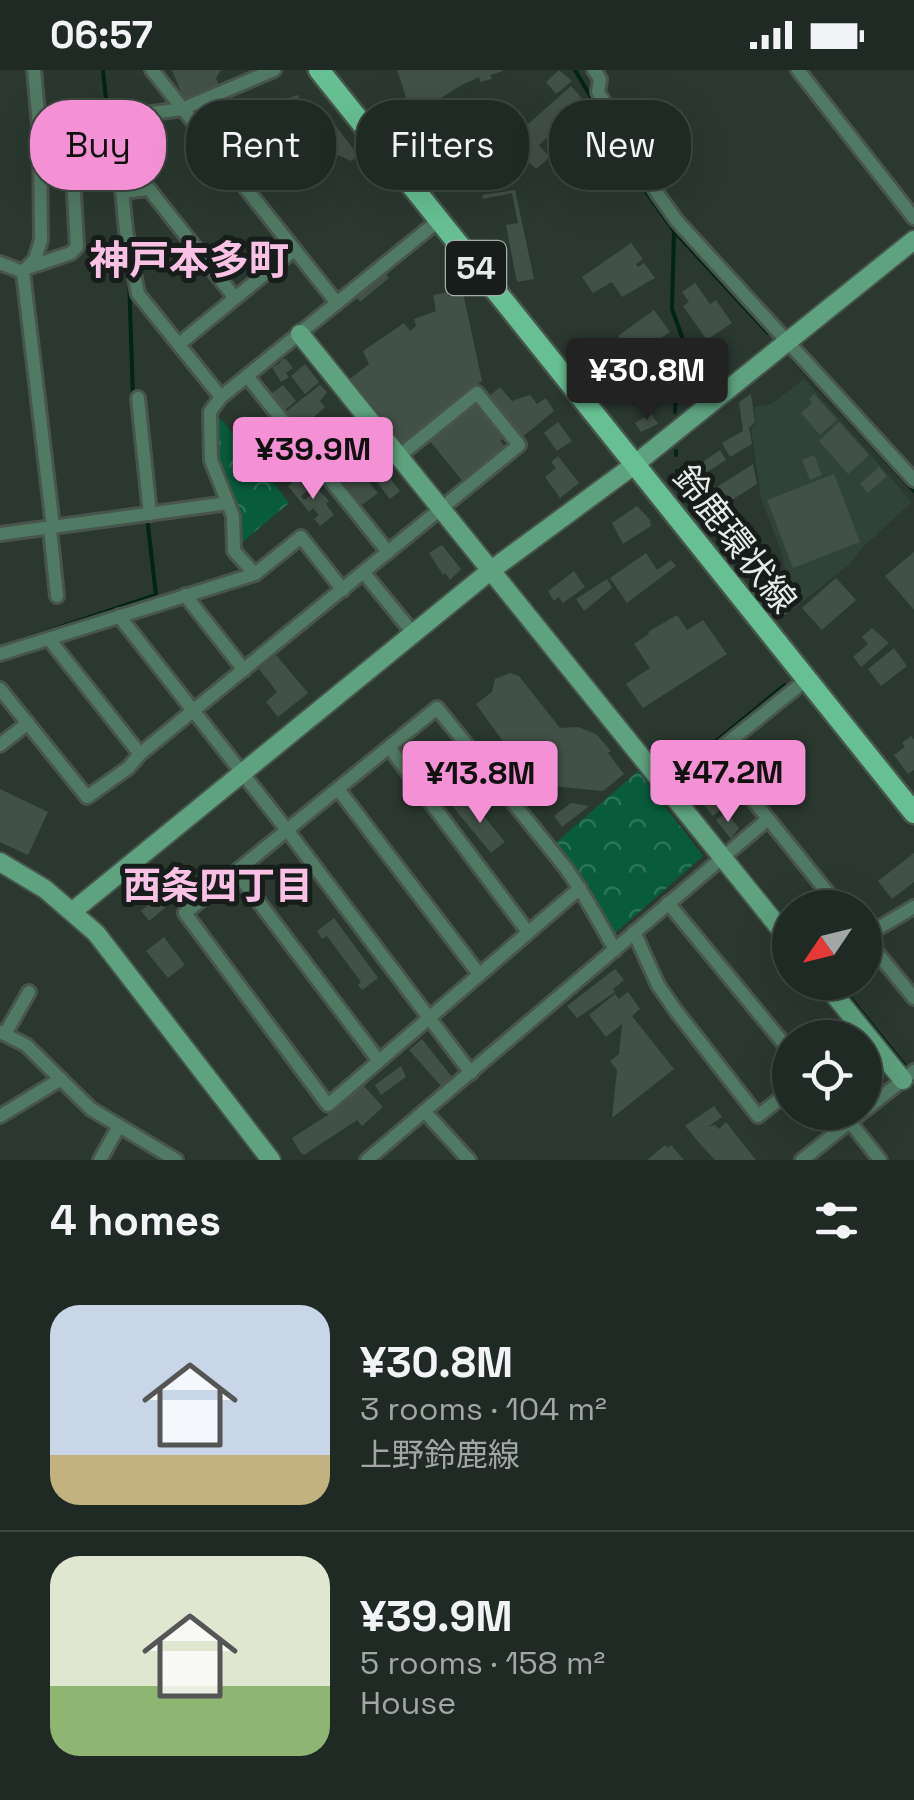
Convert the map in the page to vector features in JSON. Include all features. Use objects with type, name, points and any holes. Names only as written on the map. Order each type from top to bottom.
[{"type":"main road","name":"鈴鹿環状線","points":[[319,70],[914,813]]},
{"type":"street","points":[[34,70],[36,100]]},
{"type":"street","points":[[152,70],[337,303]]},
{"type":"street","points":[[166,111],[182,109],[274,70]]},
{"type":"street","points":[[594,70],[600,79],[598,92],[668,209],[914,480]]},
{"type":"street","points":[[798,70],[914,218]]},
{"type":"street","points":[[221,397],[138,294],[122,192],[149,189],[236,298]]},
{"type":"street","points":[[40,190],[40,240],[27,270],[57,596]]},
{"type":"street","points":[[0,262],[27,270],[71,253],[77,247],[74,190]]},
{"type":"street","points":[[255,574],[234,551],[236,534],[211,460],[210,412],[221,397],[438,221]]},
{"type":"street","points":[[73,911],[490,570],[634,465],[914,240]]},
{"type":"street","points":[[179,344],[294,250]]},
{"type":"street","points":[[300,334],[440,510],[727,854],[772,916]]},
{"type":"street","points":[[248,376],[388,552]]},
{"type":"street","points":[[0,689],[87,797],[128,768],[140,754],[520,445],[477,393],[398,456]]},
{"type":"street","points":[[138,398],[147,515]]},
{"type":"street","points":[[0,534],[228,503]]},
{"type":"street","points":[[0,654],[255,574],[302,537],[342,590]]},
{"type":"street","points":[[364,573],[413,633]]},
{"type":"street","points":[[184,595],[244,670]]},
{"type":"street","points":[[119,616],[288,830],[471,1073]]},
{"type":"street","points":[[49,639],[140,754]]},
{"type":"street","points":[[806,680],[715,754],[825,890]]},
{"type":"street","points":[[580,888],[328,1105],[185,914],[437,708],[580,888],[614,950]]},
{"type":"street","points":[[0,745],[28,723]]},
{"type":"street","points":[[389,747],[528,932]]},
{"type":"street","points":[[338,789],[479,974]]},
{"type":"street","points":[[367,1160],[768,819]]},
{"type":"street","points":[[0,862],[73,911],[121,962],[271,1160]]},
{"type":"street","points":[[236,872],[379,1062]]},
{"type":"street","points":[[668,903],[772,1029]]},
{"type":"street","points":[[882,927],[914,907]]},
{"type":"street","points":[[634,932],[658,985],[758,1116],[772,1105]]},
{"type":"street","points":[[882,958],[914,998]]},
{"type":"street","points":[[29,992],[3,1033],[26,1046],[91,1109],[176,1160]]},
{"type":"street","points":[[882,1055],[909,1080],[882,1099]]},
{"type":"street","points":[[0,1116],[61,1079]]},
{"type":"street","points":[[425,1112],[469,1160]]},
{"type":"street","points":[[100,1160],[119,1126]]},
{"type":"street","points":[[802,1160],[840,1130]]},
{"type":"street","points":[[866,1130],[880,1160]]},
{"type":"shaded area","points":[[804,379],[912,502],[849,565],[792,610],[782,554],[761,498],[751,429],[756,423],[754,407],[771,404]]},
{"type":"green space","points":[[214,416],[223,421],[258,467],[259,477],[269,477],[289,503],[238,546],[218,476]]},
{"type":"green space","points":[[638,771],[703,856],[612,936],[553,845]]},
{"type":"building","points":[[172,70],[221,70],[216,78],[220,87],[185,102]]},
{"type":"building","points":[[397,70],[503,71],[480,82],[479,77],[438,100],[401,100],[406,97]]},
{"type":"building","points":[[559,70],[572,81],[556,94],[546,82]]},
{"type":"building","points":[[571,86],[583,100],[555,100]]},
{"type":"building","points":[[549,106],[549,136],[539,145],[549,158],[536,169],[529,162],[529,123]]},
{"type":"building","points":[[336,126],[356,152],[356,158],[351,161],[338,155]]},
{"type":"building","points":[[515,190],[534,279],[517,282],[506,225],[518,223],[512,193],[483,199],[482,195]]},
{"type":"building","points":[[631,243],[643,259],[636,264],[638,267],[644,263],[655,278],[622,297],[612,282],[593,293],[582,277]]},
{"type":"building","points":[[384,272],[389,278],[360,302],[355,295]]},
{"type":"building","points":[[695,283],[710,304],[716,300],[732,323],[707,340],[683,306],[689,302],[682,292]]},
{"type":"building","points":[[448,292],[449,296],[463,293],[482,381],[400,446],[346,382],[369,364],[363,351],[404,323],[410,331],[416,326],[414,319],[436,311],[433,295]]},
{"type":"building","points":[[654,310],[670,332],[634,357],[651,381],[630,395],[616,375],[606,382],[602,376],[612,369],[603,357],[609,353],[607,350],[617,347],[614,342],[618,336]]},
{"type":"building","points":[[663,343],[671,354],[650,371],[639,355]]},
{"type":"building","points":[[282,359],[293,368],[281,382],[272,367]]},
{"type":"building","points":[[305,364],[319,382],[305,394],[291,376]]},
{"type":"building","points":[[283,385],[296,401],[284,411],[271,394]]},
{"type":"building","points":[[320,385],[327,392],[320,401],[325,407],[298,431],[284,413]]},
{"type":"building","points":[[500,387],[512,401],[530,395],[537,404],[546,398],[554,411],[521,438],[487,398]]},
{"type":"building","points":[[751,394],[755,422],[749,428],[752,444],[730,457],[722,443],[743,431],[739,402]]},
{"type":"building","points":[[814,394],[837,420],[820,435],[801,413],[812,403],[809,399]]},
{"type":"building","points":[[474,403],[505,437],[500,441],[505,446],[464,483],[429,440]]},
{"type":"building","points":[[651,413],[658,424],[641,432],[635,423]]},
{"type":"building","points":[[558,422],[572,441],[557,451],[544,433]]},
{"type":"building","points":[[839,422],[869,455],[848,474],[819,441]]},
{"type":"building","points":[[364,428],[387,458],[364,476],[378,493],[362,505],[325,459]]},
{"type":"building","points":[[287,434],[284,444],[299,459],[283,476],[261,449],[277,435],[280,439]]},
{"type":"building","points":[[720,450],[726,460],[691,482],[686,474]]},
{"type":"building","points":[[814,455],[822,475],[810,480],[802,460]]},
{"type":"building","points":[[558,456],[579,483],[560,498],[545,477],[556,468],[551,462]]},
{"type":"building","points":[[753,464],[757,484],[727,503],[717,487]]},
{"type":"building","points":[[879,467],[887,476],[868,493],[860,484]]},
{"type":"building","points":[[384,471],[400,491],[390,499],[374,479]]},
{"type":"building","points":[[834,474],[860,542],[793,568],[767,500]]},
{"type":"building","points":[[297,479],[307,491],[301,496],[304,500],[319,490],[329,501],[326,504],[334,515],[320,526],[314,519],[319,515],[313,508],[309,512],[288,486]]},
{"type":"building","points":[[637,506],[651,526],[623,544],[612,523]]},
{"type":"building","points":[[442,545],[461,569],[450,580],[429,553]]},
{"type":"building","points":[[914,552],[914,610],[885,576]]},
{"type":"building","points":[[646,553],[657,570],[671,560],[676,566],[627,603],[610,578]]},
{"type":"building","points":[[574,571],[585,587],[563,603],[559,597],[554,601],[548,591]]},
{"type":"building","points":[[781,578],[789,612],[782,617],[765,595],[765,590]]},
{"type":"building","points":[[836,578],[856,600],[822,630],[802,608]]},
{"type":"building","points":[[607,579],[612,588],[584,611],[576,599]]},
{"type":"building","points":[[677,615],[687,630],[703,620],[727,654],[643,708],[626,684],[650,668],[634,644]]},
{"type":"building","points":[[872,628],[889,643],[861,667],[853,657],[868,644],[862,637]]},
{"type":"building","points":[[894,648],[907,666],[881,686],[868,669]]},
{"type":"building","points":[[276,655],[308,693],[278,717],[266,702],[277,692],[259,669]]},
{"type":"building","points":[[510,673],[519,676],[560,728],[578,727],[596,734],[624,774],[603,791],[540,785],[527,769],[524,771],[476,704],[492,692],[495,679]]},
{"type":"building","points":[[911,736],[914,770],[908,774],[894,755]]},
{"type":"building","points":[[759,768],[774,788],[761,799],[747,783],[750,773]]},
{"type":"building","points":[[695,772],[724,807],[713,816],[688,786],[689,777]]},
{"type":"building","points":[[0,789],[48,812],[28,855],[0,842]]},
{"type":"building","points":[[470,799],[505,842],[491,853],[453,807],[458,803],[461,807]]},
{"type":"building","points":[[571,803],[589,806],[562,827],[554,816]]},
{"type":"building","points":[[726,812],[739,828],[731,839],[716,820]]},
{"type":"building","points":[[914,853],[914,882],[892,899],[878,881]]},
{"type":"building","points":[[174,884],[182,894],[149,921],[141,911]]},
{"type":"building","points":[[334,918],[378,978],[362,990],[358,985],[361,982],[327,936],[322,939],[317,931]]},
{"type":"building","points":[[164,937],[185,965],[168,978],[146,951]]},
{"type":"building","points":[[615,969],[624,980],[613,989],[615,992],[577,1018],[567,1006]]},
{"type":"building","points":[[628,992],[640,1009],[632,1016],[674,1069],[612,1118],[617,1070],[610,1061],[619,1054],[622,1024],[606,1037],[589,1015],[615,994],[619,999]]},
{"type":"building","points":[[422,1039],[452,1077],[441,1086],[409,1050]]},
{"type":"building","points":[[401,1066],[406,1077],[381,1095],[375,1085]]},
{"type":"building","points":[[363,1085],[383,1107],[362,1126],[357,1120],[304,1155],[300,1152],[292,1138],[337,1109]]},
{"type":"building","points":[[714,1106],[722,1117],[708,1127],[715,1125],[719,1129],[726,1122],[756,1160],[715,1160],[685,1126]]},
{"type":"building","points":[[665,1145],[671,1145],[684,1160],[647,1160]]},
{"type":"waterway","points":[[103,70],[106,100]]},
{"type":"waterway","points":[[575,70],[674,231],[768,333]]},
{"type":"waterway","points":[[116,190],[118,209]]},
{"type":"waterway","points":[[674,231],[672,309],[685,345],[677,374],[675,412]]},
{"type":"waterway","points":[[129,278],[133,398]]},
{"type":"waterway","points":[[793,359],[914,491]]},
{"type":"waterway","points":[[677,471],[677,487]]},
{"type":"waterway","points":[[0,647],[156,595],[147,517]]},
{"type":"waterway","points":[[679,790],[678,772],[785,685]]},
{"type":"waterway","points":[[711,829],[727,848]]},
{"type":"waterway","points":[[733,856],[772,904]]},
{"type":"waterway","points":[[852,1000],[910,1072]]},
{"type":"district","name":"神戸本多町","points":[[189,260]]},
{"type":"district","name":"西条四丁目","points":[[218,886]]}]
